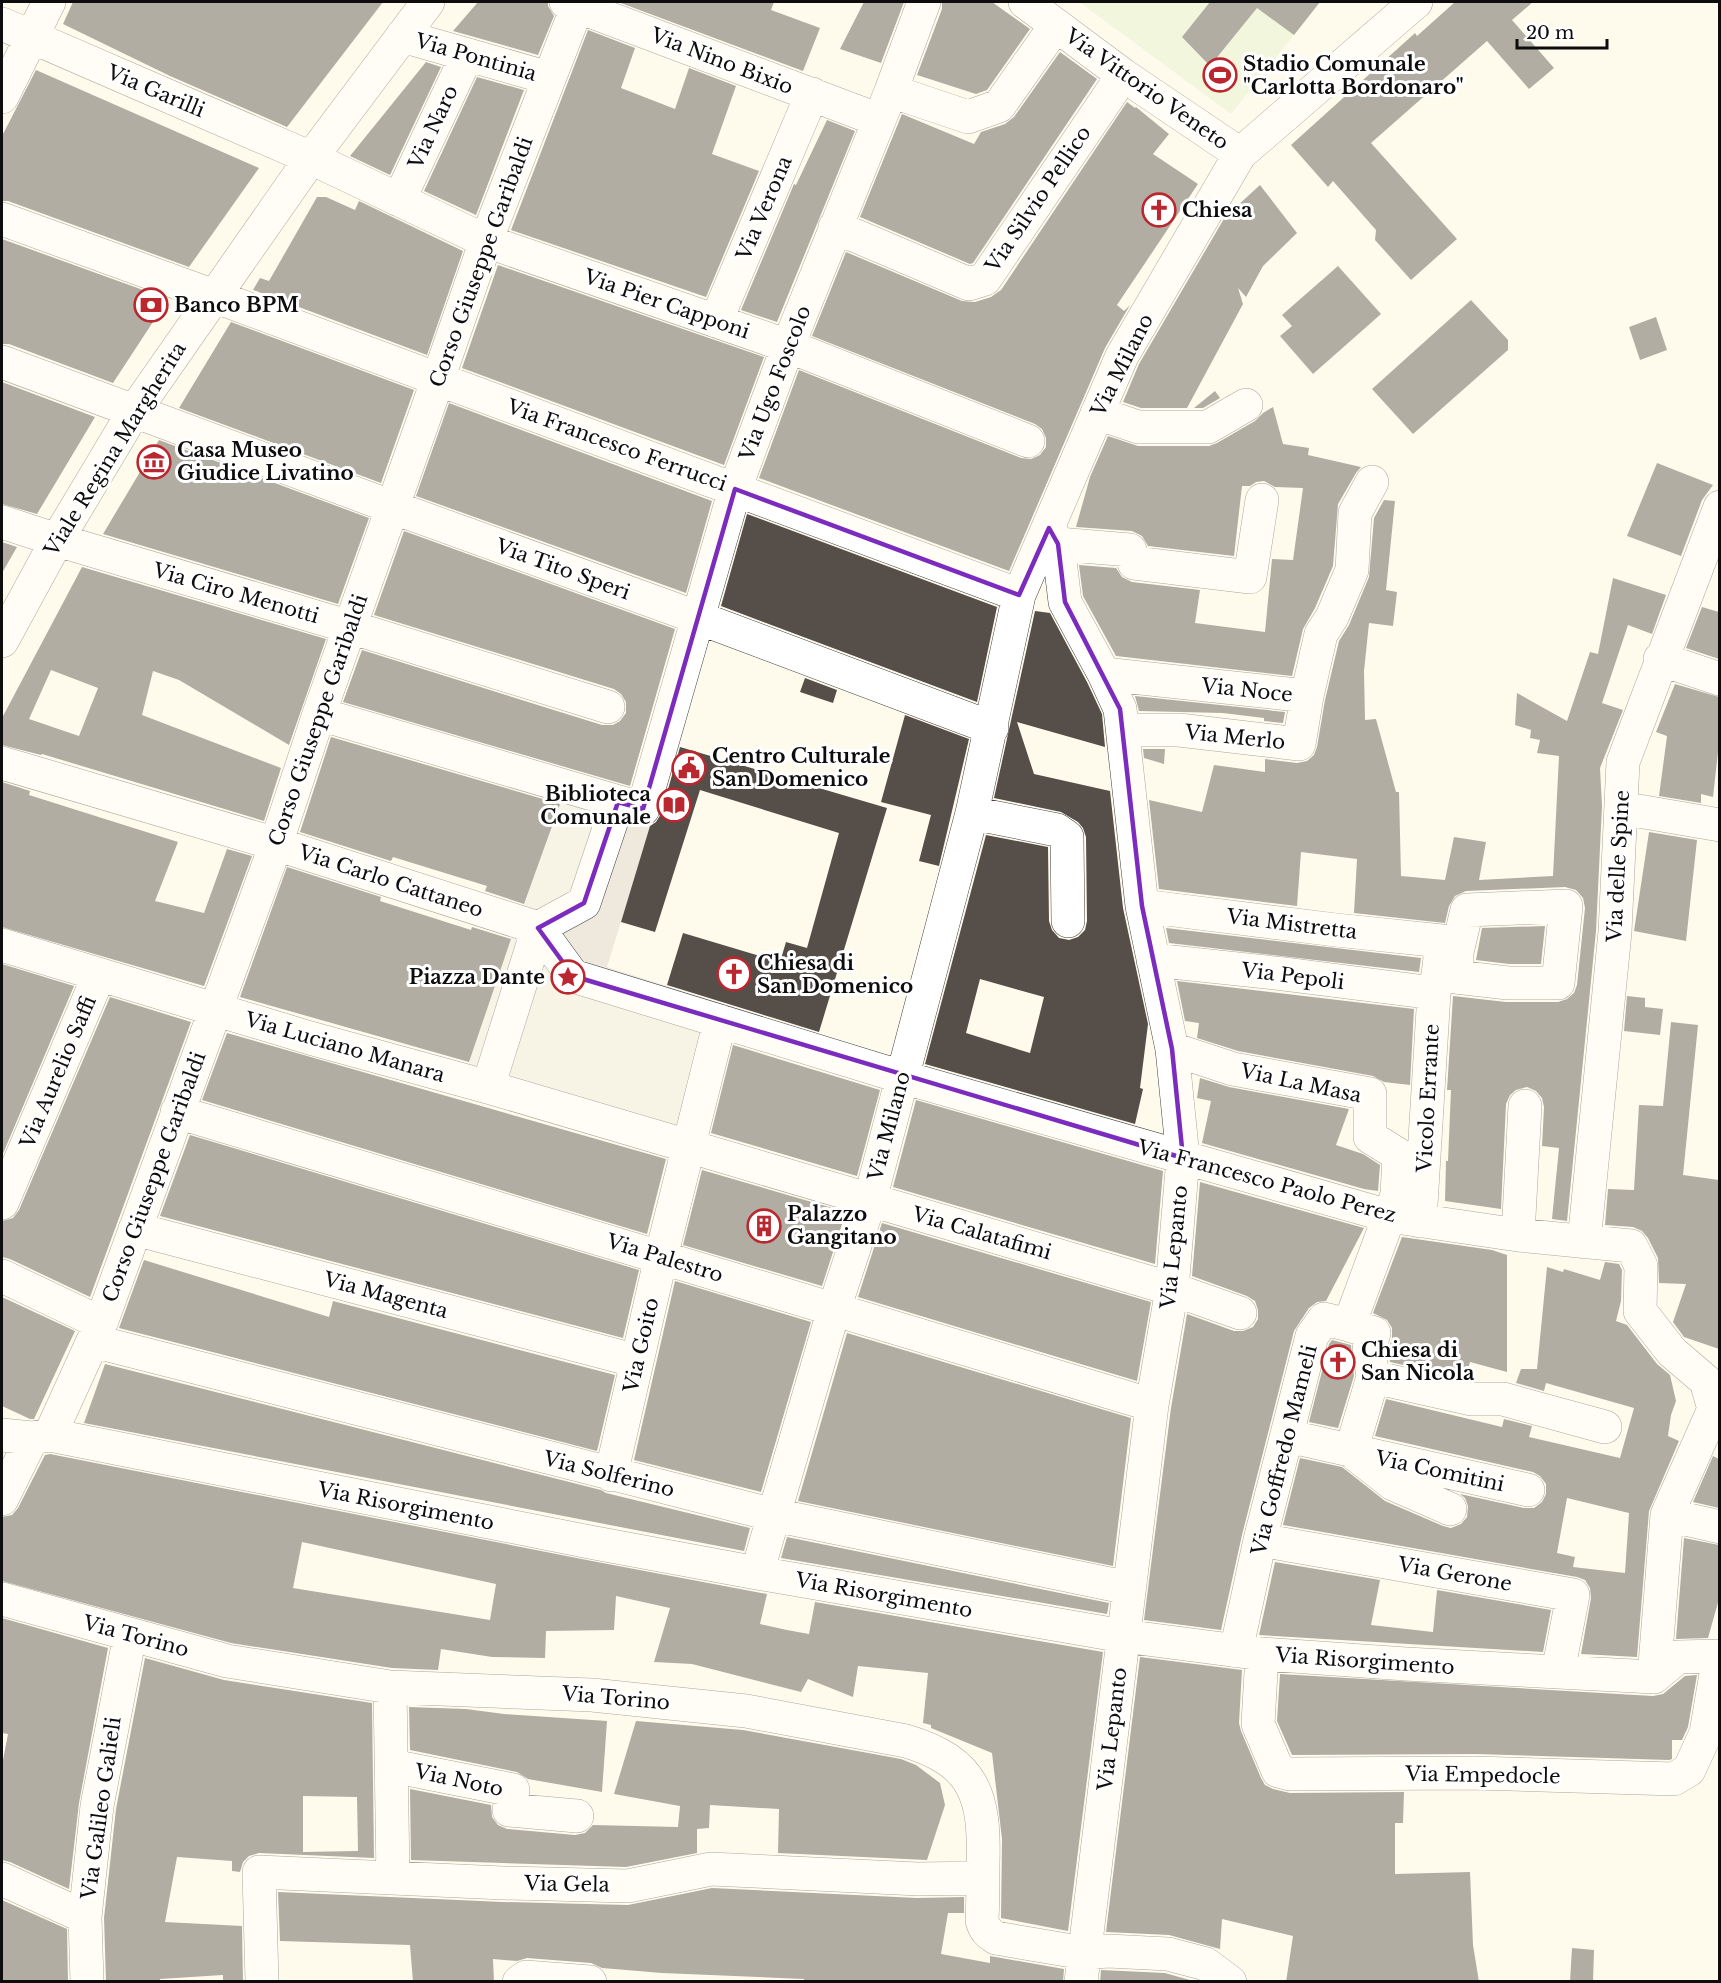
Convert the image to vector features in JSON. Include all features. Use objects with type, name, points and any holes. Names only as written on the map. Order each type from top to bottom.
[{"type":"street","points":[[2,97],[49,2]]},
{"type":"street","name":"Viale Regina Margherita","points":[[2,641],[57,540],[133,413],[311,158],[428,2]]},
{"type":"street","name":"Via Ugo Foscolo","points":[[538,928],[584,903],[631,805],[699,618],[735,489],[788,346],[885,106],[924,2]]},
{"type":"street","name":"Via Vittorio Veneto","points":[[1025,2],[1122,75],[1240,154]]},
{"type":"street","name":"Via Milano","points":[[757,1573],[834,1310],[870,1200],[972,813],[992,729],[1019,595],[1053,536],[1097,413],[1122,356],[1240,154],[1416,2]]},
{"type":"street","name":"Via Nino Bixio","points":[[574,3],[812,94],[968,117],[999,106],[1056,25]]},
{"type":"street","name":"Corso Giuseppe Garibaldi","points":[[2,1499],[28,1436],[97,1332],[276,844],[319,714],[486,241],[549,78],[574,3]]},
{"type":"street","name":"Via Garilli","points":[[2,24],[311,158]]},
{"type":"street","name":"Via Pontinia","points":[[402,36],[549,78]]},
{"type":"street","name":"Via Naro","points":[[399,200],[467,55]]},
{"type":"street","name":"Via Silvio Pellico","points":[[835,227],[969,284],[985,279],[1122,75]]},
{"type":"street","name":"Via Verona","points":[[716,321],[812,94]]},
{"type":"street","name":"Via Pier Capponi","points":[[311,158],[486,241],[788,346],[1028,441]]},
{"type":"street","name":"Via Francesco Ferrucci","points":[[2,219],[1019,595]]},
{"type":"street","name":"Via Tito Speri","points":[[2,362],[133,413],[699,618],[992,729]]},
{"type":"street","points":[[1097,413],[1138,427],[1208,428],[1246,405]]},
{"type":"street","name":"Via Noce","points":[[1104,674],[1307,696],[1321,634],[1332,617],[1352,570],[1355,513],[1372,482]]},
{"type":"street","points":[[1053,536],[1130,550],[1134,564],[1250,577],[1262,500]]},
{"type":"street","name":"Via delle Spine","points":[[1584,1242],[1616,932],[1623,762],[1660,659],[1708,569],[1719,507]]},
{"type":"street","name":"Via Ciro Menotti","points":[[2,522],[609,707]]},
{"type":"street","name":"Via Lepanto","points":[[1053,536],[1065,602],[1104,674],[1119,709],[1142,906],[1172,1048],[1183,1158],[1172,1289],[1152,1405],[1082,1967]]},
{"type":"street","points":[[1660,659],[1719,679]]},
{"type":"street","name":"Via Merlo","points":[[1123,729],[1179,730],[1299,744],[1307,696]]},
{"type":"street","points":[[319,714],[631,805]]},
{"type":"street","name":"Via Carlo Cattaneo","points":[[2,763],[276,844],[538,928]]},
{"type":"street","points":[[1621,808],[1719,825]]},
{"type":"street","points":[[972,813],[1057,830],[1067,837],[1068,921]]},
{"type":"street","name":"Via Mistretta","points":[[1142,906],[1442,941]]},
{"type":"street","points":[[538,928],[573,976],[720,1021]]},
{"type":"street","points":[[488,1087],[538,928]]},
{"type":"street","name":"Vicolo Errante","points":[[1405,1219],[1443,982],[1442,941]]},
{"type":"street","name":"Via Luciano Manara","points":[[2,945],[310,1038],[689,1146]]},
{"type":"street","name":"Via Pepoli","points":[[1153,960],[1284,974],[1443,982]]},
{"type":"street","name":"Via Aurelio Saffi","points":[[2,1203],[11,1156],[99,975]]},
{"type":"street","name":"Via Francesco Paolo Perez","points":[[720,1021],[902,1077],[1405,1219],[1631,1246],[1641,1266],[1640,1311],[1672,1352],[1706,1381],[1717,1410]]},
{"type":"street","name":"Via Goito","points":[[611,1474],[661,1257],[720,1021]]},
{"type":"street","name":"Via La Masa","points":[[1172,1048],[1233,1069],[1370,1094],[1371,1137],[1399,1155],[1397,1195],[1405,1219]]},
{"type":"street","points":[[1518,1234],[1525,1106]]},
{"type":"street","name":"Via Palestro","points":[[177,1112],[1152,1405]]},
{"type":"street","name":"Via Calatafimi","points":[[689,1146],[1172,1289],[1240,1313]]},
{"type":"street","points":[[1351,1451],[1373,1377],[1370,1349],[1374,1333],[1349,1325],[1405,1219]]},
{"type":"street","name":"Via Magenta","points":[[135,1229],[637,1361]]},
{"type":"street","name":"Via Solferino","points":[[2,1276],[97,1332],[611,1474],[774,1515],[1129,1588]]},
{"type":"street","name":"Via Goffredo Mameli","points":[[1249,1652],[1260,1540],[1312,1336],[1324,1319],[1349,1325]]},
{"type":"street","points":[[1373,1377],[1471,1399],[1503,1399],[1605,1427]]},
{"type":"street","points":[[1654,1677],[1667,1515],[1717,1410]]},
{"type":"street","name":"Via Risorgimento","points":[[28,1436],[757,1573],[1123,1635],[1249,1652],[1406,1665],[1654,1677]]},
{"type":"street","name":"Via Comitini","points":[[1287,1436],[1528,1490]]},
{"type":"street","name":"Via Comitini","points":[[1351,1451],[1393,1484],[1450,1509]]},
{"type":"street","points":[[1667,1515],[1719,1527]]},
{"type":"street","name":"Via Gerone","points":[[1260,1540],[1573,1595],[1558,1672]]},
{"type":"street","name":"Via Torino","points":[[2,1599],[227,1661],[390,1687],[592,1695],[734,1709],[906,1741],[931,1748],[953,1762],[969,1781],[980,1804],[984,1829],[982,1920],[991,1935],[1082,1967],[1108,1951],[1168,1954],[1206,1964],[1230,1982]]},
{"type":"street","name":"Via Galileo Galieli","points":[[87,1982],[85,1917],[97,1806],[130,1635]]},
{"type":"street","name":"Via Empedocle","points":[[1249,1652],[1258,1724],[1278,1771],[1290,1774],[1475,1773],[1674,1779],[1689,1770],[1706,1733],[1719,1656]]},
{"type":"street","points":[[1654,1677],[1678,1657],[1719,1656]]},
{"type":"street","name":"Via Noto","points":[[390,1687],[393,1878]]},
{"type":"street","name":"Via Noto","points":[[392,1766],[513,1790],[510,1810],[577,1816]]},
{"type":"street","name":"Via Gela","points":[[261,1982],[259,1872],[628,1886],[711,1869],[918,1879],[983,1878]]},
{"type":"street","points":[[2,1879],[85,1917]]},
{"type":"street","points":[[519,1982],[526,1977],[590,1982]]},
{"type":"highlighted area","points":[[735,489],[1019,595],[1049,528],[1058,544],[1065,602],[1120,709],[1142,906],[1172,1049],[1183,1158],[573,976],[538,928],[584,903],[618,802],[643,809]]},
{"type":"green space","name":"Stadio Comunale \"Carlotta Bordonaro\"","points":[[1079,2],[1320,2],[1231,114]]},
{"type":"shaded area","name":"Piazza Dante","points":[[565,785],[659,799],[607,967],[742,1010],[707,1138],[467,1068],[515,921],[525,901]]},
{"type":"building","points":[[73,2],[383,2],[287,127],[170,76],[63,24]]},
{"type":"building","points":[[478,2],[548,2],[554,16],[538,55],[453,31]]},
{"type":"building","points":[[618,2],[774,2],[771,10],[820,28],[803,71]]},
{"type":"building","points":[[864,2],[904,2],[881,63],[840,49]]},
{"type":"building","points":[[942,2],[992,2],[1030,29],[987,90],[976,94],[917,75],[942,9]]},
{"type":"building","points":[[1210,2],[1320,2],[1294,35],[1257,8],[1210,66],[1182,37]]},
{"type":"building","points":[[1455,2],[1533,2],[1512,20],[1554,68],[1529,89],[1487,41],[1371,143],[1457,239],[1411,280],[1375,240],[1376,230],[1333,181],[1328,187],[1291,145],[1415,33],[1417,36]]},
{"type":"building","points":[[588,30],[635,48],[621,88],[675,109],[689,68],[736,86],[712,154],[759,171],[706,297],[511,230]]},
{"type":"building","points":[[1060,52],[1097,79],[973,263],[970,264],[860,217],[902,114],[974,144],[981,132],[1005,124],[1014,117]]},
{"type":"building","points":[[426,62],[441,67],[390,175],[350,156]]},
{"type":"building","points":[[36,70],[259,168],[189,267],[8,201],[2,201],[2,136]]},
{"type":"building","points":[[477,77],[524,90],[476,215],[424,191]]},
{"type":"building","points":[[1127,102],[1169,134],[1153,154],[1198,184],[1117,305],[1124,311],[1130,305],[1105,348],[1009,571],[759,478],[799,370],[1021,458],[1031,459],[1040,455],[1046,447],[1046,438],[1042,429],[1035,424],[812,336],[846,252],[962,301],[975,302],[991,297],[1001,290]]},
{"type":"building","points":[[827,120],[855,131],[777,322],[741,310],[794,184],[796,185]]},
{"type":"building","points":[[1260,185],[1297,233],[1263,266],[1246,297],[1238,288],[1243,304],[1187,408],[1141,408],[1123,402],[1139,364],[1225,217]]},
{"type":"building","points":[[317,197],[326,197],[355,210],[359,201],[463,251],[427,355],[253,290],[260,278],[269,281]]},
{"type":"building","points":[[2,239],[168,299],[113,383],[9,344],[2,344]]},
{"type":"building","points":[[498,265],[764,357],[724,465],[462,368]]},
{"type":"building","points":[[1338,266],[1381,314],[1313,374],[1280,336],[1292,326],[1282,315]]},
{"type":"building","points":[[1471,300],[1508,340],[1508,350],[1413,434],[1372,389]]},
{"type":"building","points":[[1656,317],[1667,350],[1640,360],[1629,327]]},
{"type":"building","points":[[231,322],[414,390],[381,483],[179,408]]},
{"type":"building","points":[[2,382],[95,417],[37,514],[2,504]]},
{"type":"building","points":[[1215,391],[1220,398],[1203,408],[1194,408]]},
{"type":"building","points":[[449,403],[712,501],[686,593],[416,496]]},
{"type":"building","points":[[1273,407],[1283,444],[1309,448],[1308,455],[1361,467],[1338,504],[1333,566],[1315,608],[1303,629],[1292,676],[1116,656],[1083,596],[1079,565],[1116,568],[1122,577],[1132,582],[1200,590],[1195,623],[1265,632],[1272,559],[1293,560],[1303,488],[1275,487],[1264,481],[1242,486],[1234,556],[1148,546],[1142,536],[1132,531],[1076,527],[1090,477],[1108,436],[1138,446],[1209,446],[1255,421]]},
{"type":"building","points":[[159,440],[369,518],[338,604],[103,534]]},
{"type":"building","points":[[1657,463],[1713,485],[1702,500],[1681,556],[1627,536]]},
{"type":"building","points":[[1384,500],[1395,501],[1386,590],[1397,592],[1393,626],[1369,623],[1364,671],[1365,720],[1376,719],[1396,792],[1399,792],[1401,876],[1445,880],[1454,837],[1486,842],[1479,880],[1553,876],[1559,756],[1537,753],[1540,740],[1530,738],[1531,730],[1515,725],[1517,693],[1567,721],[1590,652],[1598,654],[1613,578],[1666,595],[1652,634],[1628,625],[1602,703],[1623,710],[1600,768],[1602,806],[1596,931],[1567,1221],[1552,1219],[1559,1148],[1542,1146],[1544,1107],[1542,1098],[1536,1091],[1527,1087],[1516,1090],[1510,1095],[1506,1104],[1501,1209],[1445,1201],[1451,1090],[1447,1090],[1453,996],[1506,1002],[1558,1002],[1574,993],[1577,985],[1585,908],[1583,898],[1576,890],[1565,887],[1466,891],[1455,896],[1449,906],[1445,923],[1354,913],[1357,859],[1301,852],[1297,906],[1159,889],[1149,800],[1202,812],[1214,765],[1265,772],[1265,759],[1297,763],[1307,761],[1314,755],[1339,641],[1349,625],[1369,577],[1374,518]]},
{"type":"building","points":[[747,514],[997,607],[977,702],[721,606]]},
{"type":"building","points":[[404,531],[675,629],[630,786],[343,702],[362,650],[602,725],[613,725],[620,721],[626,713],[626,702],[614,689],[374,615]]},
{"type":"building","points":[[2,542],[17,547],[2,573]]},
{"type":"building","points":[[82,567],[326,639],[289,745],[179,680],[153,671],[142,715],[281,768],[264,821],[42,754],[2,745],[2,718]],"holes":[[[51,670],[98,688],[79,736],[29,719]]]},
{"type":"building","points":[[1702,607],[1719,612],[1719,659],[1686,648]]},
{"type":"building","points":[[1035,611],[1050,613],[1102,714],[1105,747],[1017,722],[1034,774],[1110,791],[1123,908],[1148,1024],[1140,1088],[1143,1089],[1135,1124],[925,1064],[986,835],[1048,847],[1049,921],[1052,930],[1059,938],[1069,940],[1078,937],[1085,930],[1087,921],[1086,837],[1083,828],[1078,822],[1061,812],[994,798]],"holes":[[[980,979],[1044,997],[1030,1053],[966,1033]]]},
{"type":"building","points":[[805,678],[837,690],[833,703],[800,692]]},
{"type":"building","points":[[1675,684],[1719,697],[1719,743],[1713,797],[1701,794],[1701,803],[1659,796],[1667,736],[1656,732]]},
{"type":"building","points":[[1135,696],[1285,712],[1283,723],[1264,721],[1264,718],[1223,713],[1139,711]]},
{"type":"building","points":[[905,715],[969,739],[939,866],[919,861],[931,815],[881,802]]},
{"type":"building","points":[[331,737],[560,804],[524,904],[485,891],[487,886],[393,857],[391,861],[300,832]]},
{"type":"building","points":[[680,747],[887,808],[819,1032],[667,985],[683,933],[780,962],[786,942],[807,948],[839,833],[700,790],[655,932],[621,922],[650,826],[661,814]]},
{"type":"building","points":[[1143,749],[1165,749],[1164,764],[1144,758]]},
{"type":"building","points":[[2,782],[30,791],[29,795],[178,842],[155,901],[204,913],[227,849],[252,856],[204,986],[2,927]]},
{"type":"building","points":[[1649,832],[1697,840],[1686,941],[1634,931]]},
{"type":"building","points":[[287,867],[381,897],[380,901],[471,930],[472,927],[511,939],[469,1062],[240,997]]},
{"type":"building","points":[[1545,926],[1541,964],[1509,964],[1476,960],[1482,928]]},
{"type":"building","points":[[1166,928],[1421,958],[1419,972],[1169,943]]},
{"type":"building","points":[[2,964],[74,986],[2,1156]]},
{"type":"building","points":[[1177,981],[1414,1009],[1410,1085],[1384,1082],[1373,1076],[1238,1051],[1197,1038],[1199,1023],[1185,1021]]},
{"type":"building","points":[[1627,996],[1645,998],[1645,1007],[1663,1009],[1660,1035],[1624,1031]]},
{"type":"building","points":[[110,997],[191,1022],[90,1297],[2,1257],[2,1221],[13,1218],[19,1210]]},
{"type":"building","points":[[1671,1022],[1698,1025],[1683,1175],[1719,1180],[1719,1349],[1684,1337],[1673,1322],[1686,1284],[1659,1283],[1658,1258],[1642,1231],[1633,1227],[1605,1225],[1608,1189],[1634,1190],[1639,1105],[1663,1106]]},
{"type":"building","points":[[227,1033],[666,1159],[647,1234],[202,1100]]},
{"type":"building","points":[[733,1045],[880,1090],[857,1176],[711,1133]]},
{"type":"building","points":[[1200,1078],[1229,1087],[1349,1109],[1336,1145],[1363,1154],[1380,1165],[1378,1191],[1202,1143],[1211,1101],[1197,1098]]},
{"type":"building","points":[[916,1100],[1163,1171],[1155,1264],[893,1187]]},
{"type":"building","points":[[190,1135],[639,1270],[623,1338],[160,1216]]},
{"type":"building","name":"Palazzo Gangitano","points":[[702,1170],[846,1212],[822,1286],[683,1245]]},
{"type":"building","points":[[1200,1182],[1364,1228],[1326,1301],[1317,1302],[1309,1308],[1294,1331],[1242,1535],[1221,1630],[1144,1620],[1171,1408],[1187,1314],[1234,1331],[1243,1331],[1253,1327],[1258,1319],[1255,1301],[1192,1276]]},
{"type":"building","points":[[882,1223],[1151,1302],[1137,1381],[858,1297]]},
{"type":"building","points":[[1402,1237],[1492,1250],[1507,1255],[1507,1372],[1470,1362],[1465,1379],[1390,1362],[1388,1351],[1392,1328],[1387,1320],[1373,1313]]},
{"type":"building","points":[[144,1260],[329,1317],[333,1301],[615,1375],[597,1451],[119,1328]]},
{"type":"building","points":[[1605,1262],[1619,1264],[1622,1270],[1621,1301],[1616,1321],[1627,1325],[1657,1364],[1670,1375],[1676,1401],[1668,1436],[1679,1441],[1649,1511],[1637,1657],[1581,1654],[1591,1598],[1590,1588],[1585,1580],[1577,1577],[1283,1525],[1300,1458],[1342,1467],[1385,1501],[1451,1528],[1461,1524],[1467,1517],[1468,1506],[1465,1498],[1460,1494],[1524,1508],[1534,1508],[1542,1502],[1546,1494],[1546,1484],[1540,1476],[1533,1472],[1375,1436],[1386,1399],[1502,1427],[1504,1419],[1532,1426],[1529,1437],[1620,1458],[1634,1408],[1546,1383],[1544,1391],[1516,1383],[1521,1369],[1537,1369],[1547,1267],[1563,1272],[1564,1269],[1600,1280]],"holes":[[[1567,1498],[1629,1513],[1625,1573],[1573,1567],[1575,1557],[1557,1553]]]},
{"type":"building","points":[[675,1281],[811,1322],[761,1492],[634,1460]]},
{"type":"building","points":[[2,1297],[75,1331],[34,1419],[2,1406]]},
{"type":"building","points":[[847,1333],[1131,1418],[1113,1566],[798,1501]]},
{"type":"building","name":"Chiesa di San Nicola","points":[[1332,1340],[1351,1345],[1354,1376],[1338,1428],[1309,1422],[1329,1344]]},
{"type":"building","points":[[105,1364],[750,1528],[744,1551],[84,1423]]},
{"type":"building","points":[[50,1454],[767,1594],[760,1624],[787,1630],[809,1634],[815,1602],[1103,1652],[1068,1931],[1001,1918],[1002,1839],[992,1753],[923,1723],[928,1673],[858,1666],[853,1697],[808,1679],[801,1692],[692,1664],[654,1662],[670,1608],[616,1596],[614,1630],[546,1631],[545,1658],[492,1657],[441,1649],[438,1670],[392,1668],[231,1643],[2,1581],[2,1517],[12,1515],[18,1508],[45,1455]],"holes":[[[302,1542],[496,1584],[490,1620],[293,1588]]]},
{"type":"building","points":[[1713,1456],[1719,1459],[1719,1508],[1693,1502]]},
{"type":"building","points":[[787,1537],[1109,1603],[1107,1614],[781,1558]]},
{"type":"building","points":[[1684,1538],[1719,1545],[1719,1599],[1708,1638],[1676,1639]]},
{"type":"building","points":[[1275,1562],[1380,1580],[1371,1625],[1433,1632],[1437,1590],[1551,1610],[1543,1652],[1259,1635]]},
{"type":"building","points":[[2,1618],[108,1648],[79,1803],[69,1889],[2,1860],[2,1765],[8,1734],[2,1733]]},
{"type":"building","points":[[1140,1657],[1242,1670],[1239,1723],[1265,1785],[1290,1793],[1404,1792],[1403,1823],[1395,1823],[1395,1874],[1470,1872],[1473,1945],[1479,1982],[1286,1982],[1293,1936],[1222,1919],[1220,1949],[1169,1935],[1106,1932]]},
{"type":"building","points":[[145,1658],[224,1680],[372,1703],[374,1858],[259,1853],[249,1856],[243,1862],[240,1872],[232,1871],[232,1861],[177,1857],[165,1922],[242,1926],[243,1982],[223,1982],[223,1975],[160,1979],[160,1982],[106,1982],[104,1918],[116,1809]],"holes":[[[303,1796],[357,1797],[358,1851],[303,1852]]]},
{"type":"building","points":[[1280,1674],[1653,1696],[1663,1694],[1685,1676],[1697,1675],[1688,1727],[1682,1740],[1672,1740],[1672,1759],[1669,1760],[1475,1754],[1292,1755],[1277,1721]]},
{"type":"building","points":[[409,1707],[466,1709],[607,1721],[602,1792],[528,1779],[517,1772],[410,1750]]},
{"type":"building","points":[[636,1721],[743,1730],[901,1759],[916,1765],[940,1783],[945,1805],[927,1860],[778,1853],[779,1809],[710,1805],[709,1828],[697,1829],[697,1853],[626,1867],[411,1860],[410,1789],[491,1805],[492,1817],[498,1825],[507,1829],[575,1835],[585,1833],[593,1825],[678,1827],[680,1806],[614,1794]]},
{"type":"building","points":[[712,1888],[917,1898],[964,1897],[964,1913],[948,1913],[941,1954],[990,1963],[990,1956],[1064,1969],[1063,1982],[804,1982],[804,1979],[602,1968],[591,1963],[527,1958],[517,1961],[493,1959],[494,1982],[413,1982],[410,1945],[280,1941],[278,1892],[628,1905]]},
{"type":"building","points":[[2,1900],[67,1929],[68,1982],[2,1982]]},
{"type":"building","points":[[1572,1948],[1594,1950],[1593,1982],[1570,1982]]},
{"type":"building","points":[[1101,1970],[1165,1973],[1197,1982],[1100,1982]]},
{"type":"place","name":"Stadio Comunale \"Carlotta Bordonaro\"","points":[[1220,75]]},
{"type":"place","name":"Chiesa","points":[[1159,210]]},
{"type":"place","name":"Banco BPM","points":[[151,305]]},
{"type":"place","name":"Casa Museo Giudice Livatino","points":[[154,462]]},
{"type":"place","name":"Centro Culturale San Domenico","points":[[689,768]]},
{"type":"place","name":"Biblioteca Comunale","points":[[674,805]]},
{"type":"place","name":"Chiesa di San Domenico","points":[[734,974]]},
{"type":"place","name":"Piazza Dante","points":[[568,977]]},
{"type":"place","name":"Palazzo Gangitano","points":[[764,1226]]},
{"type":"place","name":"Chiesa di San Nicola","points":[[1338,1362]]}]
